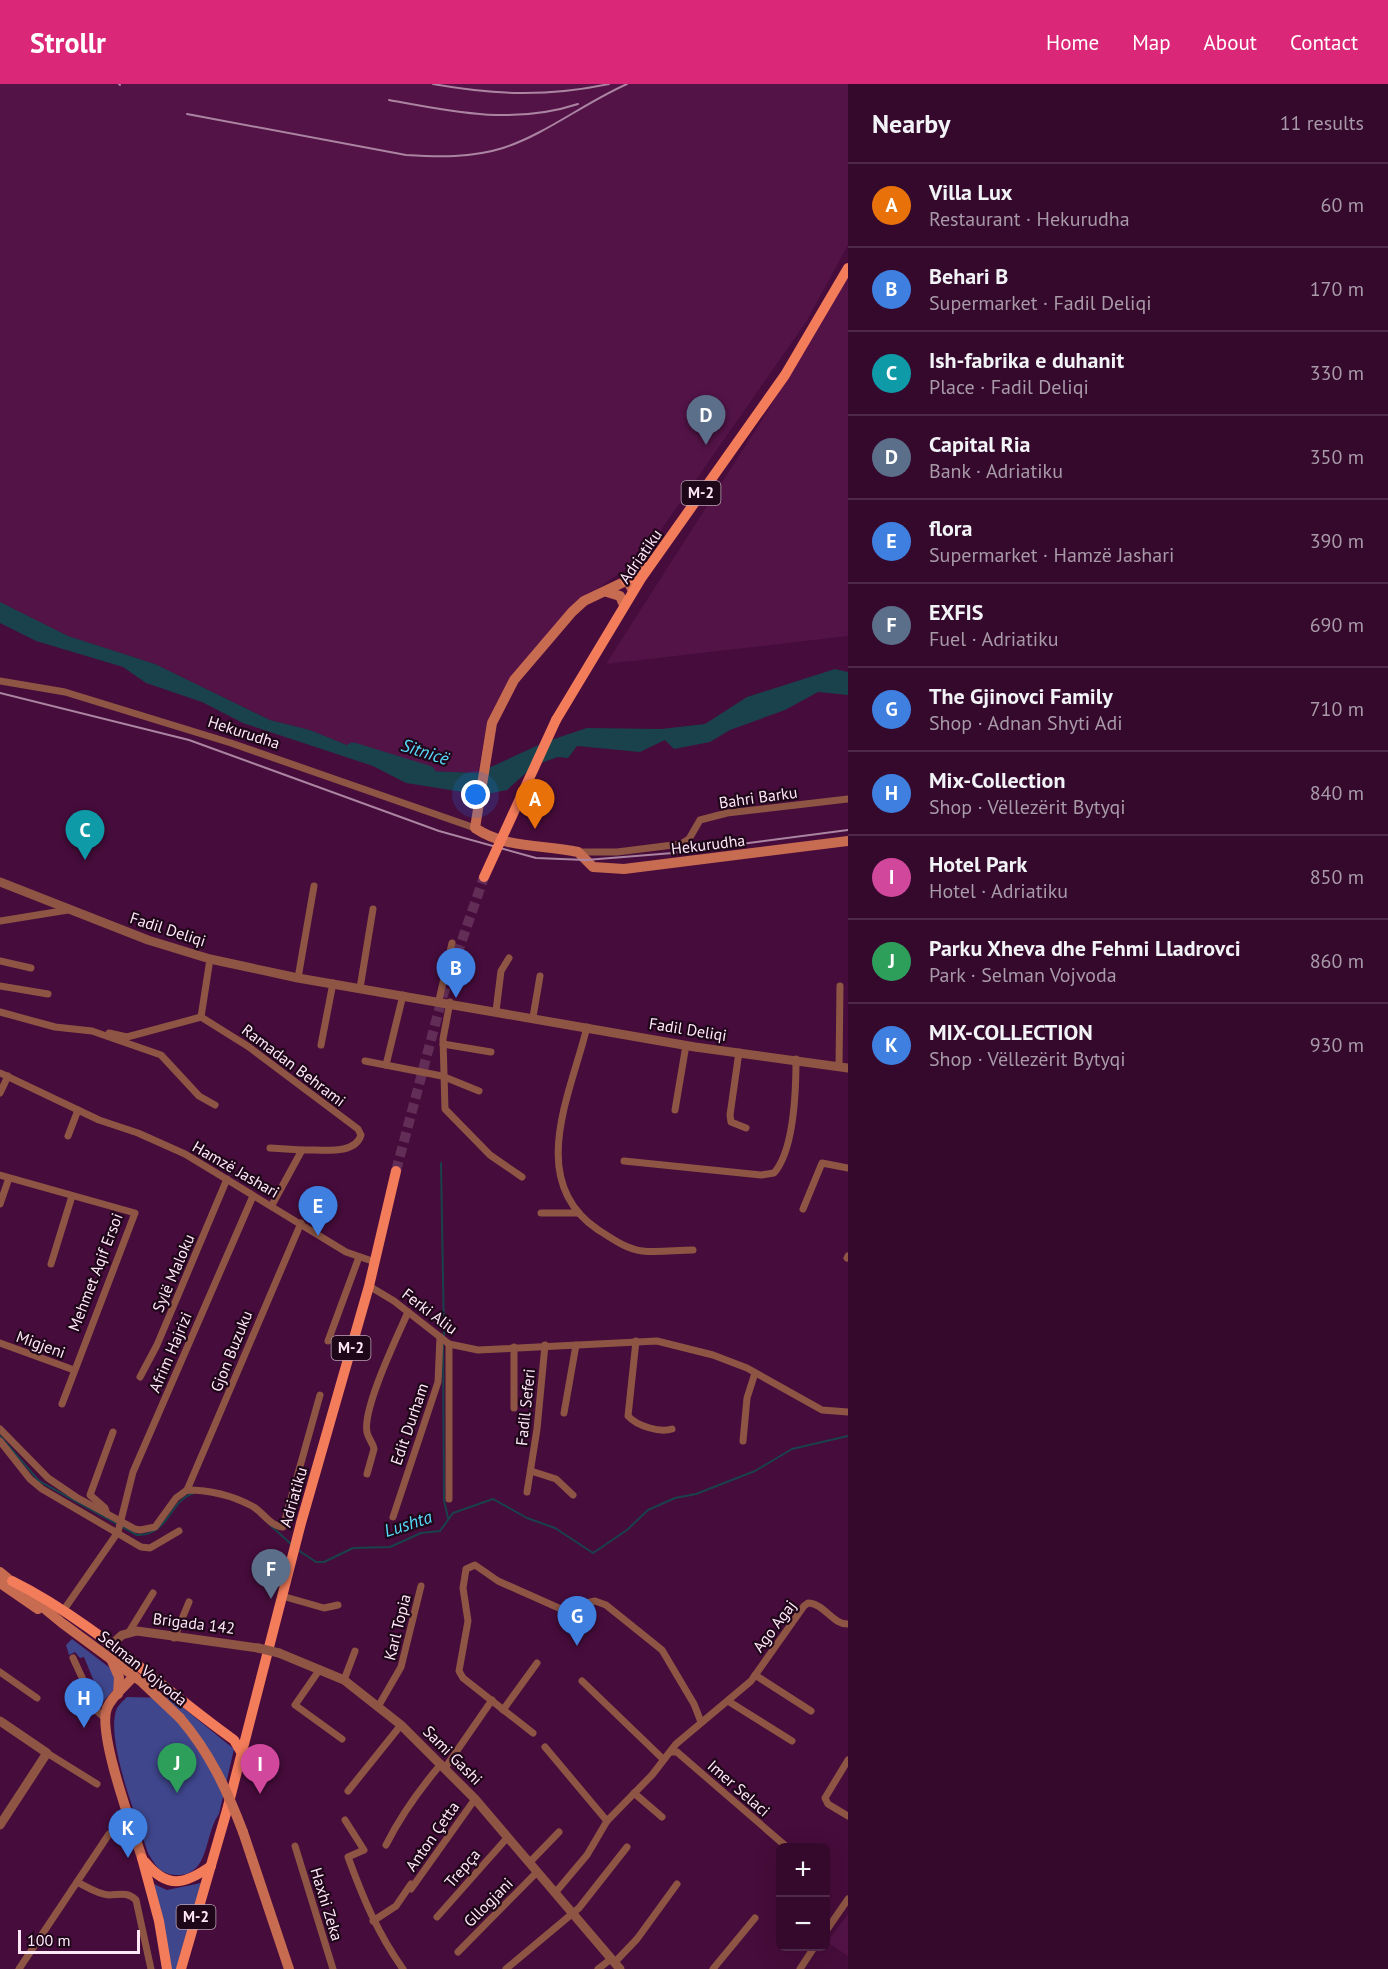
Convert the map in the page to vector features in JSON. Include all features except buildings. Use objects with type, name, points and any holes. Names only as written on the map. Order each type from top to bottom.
[{"type":"main road","name":"Adriatiku","points":[[484,877],[556,720],[624,605],[785,375],[848,268]]},
{"type":"main road","points":[[475,828],[492,723],[514,680],[572,612],[584,602],[607,592],[651,565]]},
{"type":"main road","points":[[626,581],[633,591]]},
{"type":"main road","points":[[607,592],[620,596],[624,605]]},
{"type":"main road","name":"Hekurudha","points":[[475,828],[488,837],[523,846],[578,852],[593,867],[624,869],[848,841]]},
{"type":"main road","name":"Adriatiku","points":[[181,1969],[211,1866],[301,1523],[369,1286],[396,1171]]},
{"type":"main road","points":[[0,1572],[63,1617],[110,1646],[225,1734],[238,1745],[241,1752]]},
{"type":"main road","name":"Selman Vojvoda","points":[[0,1583],[63,1617],[180,1718],[202,1744],[222,1780],[243,1832],[289,1969]]},
{"type":"main road","points":[[110,1658],[119,1677],[118,1694]]},
{"type":"main road","points":[[134,1676],[108,1707],[105,1718],[110,1751],[159,1922],[167,1969]]},
{"type":"main road","points":[[225,1734],[238,1728],[249,1718]]},
{"type":"main road","points":[[142,1858],[158,1876],[174,1882],[191,1878],[211,1866]]},
{"type":"street","name":"Hekurudha","points":[[0,681],[65,692],[231,743],[475,828]]},
{"type":"street","name":"Bahri Barku","points":[[578,852],[617,852],[681,844],[689,839],[700,820],[727,813],[848,799]]},
{"type":"street","name":"Fadil Deliqi","points":[[0,882],[148,940],[210,959],[298,978],[439,1000],[686,1045],[796,1059],[844,1068],[840,986]]},
{"type":"street","points":[[298,978],[314,886]]},
{"type":"street","points":[[0,921],[69,909]]},
{"type":"street","points":[[360,988],[373,909]]},
{"type":"street","points":[[439,1000],[452,943]]},
{"type":"street","points":[[496,1011],[501,971],[509,958]]},
{"type":"street","points":[[0,1012],[56,1027],[127,1037],[201,1017],[210,959]]},
{"type":"street","points":[[0,961],[31,968]]},
{"type":"street","points":[[533,1017],[540,976]]},
{"type":"street","points":[[321,1045],[333,983]]},
{"type":"street","points":[[0,986],[48,994]]},
{"type":"street","points":[[386,1065],[403,995]]},
{"type":"street","points":[[450,1002],[443,1044],[442,1076],[445,1109],[490,1155],[522,1177]]},
{"type":"street","name":"Ramadan Behrami","points":[[201,1017],[249,1047],[358,1129],[361,1135],[356,1145],[346,1149],[270,1148]]},
{"type":"street","points":[[587,1027],[561,1123],[557,1153],[560,1180],[570,1201],[579,1213],[594,1227],[631,1248],[643,1251],[693,1250]]},
{"type":"street","points":[[92,1031],[164,1057],[199,1096],[215,1105]]},
{"type":"street","points":[[443,1044],[491,1052]]},
{"type":"street","points":[[675,1110],[686,1045]]},
{"type":"street","points":[[739,1052],[730,1122],[746,1128]]},
{"type":"street","points":[[624,1161],[761,1175],[774,1173],[782,1161],[793,1110],[796,1059]]},
{"type":"street","points":[[365,1061],[442,1076],[478,1091]]},
{"type":"street","name":"Hamzë Jashari","points":[[0,1073],[78,1110],[185,1154],[359,1257],[375,1262]]},
{"type":"street","points":[[0,1093],[8,1076]]},
{"type":"street","points":[[68,1136],[78,1110]]},
{"type":"street","points":[[272,1205],[302,1150]]},
{"type":"street","points":[[802,1209],[822,1163],[848,1168]]},
{"type":"street","name":"Mehmet Aqif Ersoi","points":[[0,1175],[135,1213],[62,1404]]},
{"type":"street","points":[[0,1204],[9,1178]]},
{"type":"street","name":"Sylë Maloku","points":[[140,1377],[157,1345],[227,1179]]},
{"type":"street","points":[[51,1263],[72,1196]]},
{"type":"street","name":"Afrim Hajrizi","points":[[63,1617],[118,1532],[126,1495],[150,1431],[253,1196]]},
{"type":"street","points":[[541,1212],[579,1213]]},
{"type":"street","name":"Gjon Buzuku","points":[[187,1490],[301,1223]]},
{"type":"street","points":[[328,1341],[359,1257]]},
{"type":"street","name":"Ferki Aliu","points":[[369,1286],[408,1312],[444,1341],[478,1350],[657,1341],[713,1355],[755,1373],[822,1410],[848,1412]]},
{"type":"street","points":[[368,1474],[374,1449],[367,1433],[373,1400],[389,1352],[408,1312]]},
{"type":"street","points":[[444,1341],[449,1499]]},
{"type":"street","name":"Edit Durham","points":[[393,1517],[438,1382],[444,1341]]},
{"type":"street","points":[[636,1341],[628,1416],[635,1422],[648,1427],[664,1431],[672,1428]]},
{"type":"street","name":"Migjeni","points":[[0,1343],[74,1370]]},
{"type":"street","name":"Fadil Seferi","points":[[526,1492],[531,1471],[545,1345]]},
{"type":"street","points":[[564,1413],[576,1345]]},
{"type":"street","points":[[514,1347],[514,1408]]},
{"type":"street","points":[[743,1441],[747,1398],[755,1373]]},
{"type":"street","points":[[0,1429],[48,1478],[107,1514],[140,1530],[155,1527],[176,1498],[187,1490],[232,1497],[254,1507],[274,1525],[283,1527],[287,1520],[320,1395]]},
{"type":"street","points":[[107,1514],[105,1508],[90,1495],[113,1432]]},
{"type":"street","points":[[0,1441],[30,1479],[42,1489],[141,1547],[150,1548],[179,1531]]},
{"type":"street","points":[[531,1471],[556,1479],[573,1495]]},
{"type":"street","points":[[42,1489],[48,1478]]},
{"type":"street","points":[[533,1733],[463,1678],[459,1671],[468,1622],[463,1580],[465,1569],[475,1565],[498,1581],[561,1609],[595,1601],[606,1605],[662,1650],[694,1704],[701,1722]]},
{"type":"street","name":"Karl Topia","points":[[379,1705],[401,1667],[421,1586]]},
{"type":"street","points":[[129,1632],[153,1593]]},
{"type":"street","points":[[282,1596],[324,1608],[338,1605]]},
{"type":"street","points":[[174,1638],[189,1602]]},
{"type":"street","name":"Ago Agaj","points":[[555,1893],[587,1855],[607,1821],[672,1752],[676,1744],[729,1701],[755,1675],[808,1603],[816,1604],[843,1624],[848,1624]]},
{"type":"street","name":"Brigada 142","points":[[110,1646],[129,1632],[258,1648],[279,1653]]},
{"type":"street","points":[[344,1680],[355,1651]]},
{"type":"street","name":"Sami Gashi","points":[[279,1653],[344,1680],[379,1705],[401,1725],[474,1799],[615,1963]]},
{"type":"street","points":[[73,1658],[98,1712],[105,1718]]},
{"type":"street","points":[[503,1710],[537,1663]]},
{"type":"street","points":[[320,1669],[295,1706],[342,1739]]},
{"type":"street","points":[[0,1672],[38,1698]]},
{"type":"street","name":"Ago Agaj","points":[[755,1675],[811,1711]]},
{"type":"street","points":[[582,1681],[663,1759]]},
{"type":"street","points":[[386,1845],[398,1821],[420,1789],[443,1766],[492,1700]]},
{"type":"street","points":[[729,1701],[792,1741]]},
{"type":"street","points":[[0,1721],[97,1784]]},
{"type":"street","points":[[348,1791],[401,1725]]},
{"type":"street","points":[[545,1747],[607,1821]]},
{"type":"street","name":"Imer Selaci","points":[[672,1752],[677,1752],[782,1843]]},
{"type":"street","points":[[0,1824],[47,1753]]},
{"type":"street","points":[[847,1813],[825,1798],[848,1760]]},
{"type":"street","points":[[634,1793],[662,1817]]},
{"type":"street","name":"Anton Çetta","points":[[373,1921],[396,1906],[474,1799]]},
{"type":"street","points":[[345,1820],[364,1850],[348,1857],[373,1921],[403,1969]]},
{"type":"street","points":[[529,1863],[559,1832]]},
{"type":"street","points":[[19,1969],[109,1834]]},
{"type":"street","name":"Trepça","points":[[437,1917],[507,1838]]},
{"type":"street","name":"Haxhi Zeka","points":[[295,1846],[333,1969]]},
{"type":"street","points":[[506,1969],[592,1893],[627,1846]]},
{"type":"street","name":"Gllogjani","points":[[458,1952],[537,1872]]},
{"type":"street","points":[[76,1882],[109,1895],[120,1893],[136,1900],[151,1969]]},
{"type":"street","points":[[598,1969],[615,1963],[637,1939],[677,1884]]},
{"type":"street","points":[[830,1923],[848,1899]]},
{"type":"street","points":[[713,1969],[754,1918]]},
{"type":"street","points":[[800,1969],[812,1951]]},
{"type":"shaded area","points":[[0,84],[848,84],[848,245],[806,322],[642,557],[578,603],[487,725],[478,773],[428,771],[396,765],[310,730],[270,720],[155,664],[68,636],[0,602]]},
{"type":"shaded area","points":[[848,276],[848,636],[606,664],[762,420]]},
{"type":"shaded area","points":[[0,602],[68,636],[155,664],[270,720],[310,730],[396,765],[428,771],[478,773],[545,742],[587,728],[661,729],[705,724],[747,697],[835,669],[848,672],[848,695],[818,692],[785,710],[730,730],[710,742],[674,749],[665,740],[640,752],[577,746],[568,758],[558,757],[535,765],[507,790],[482,795],[406,783],[373,766],[243,723],[202,702],[146,683],[123,667],[36,641],[0,623]]},
{"type":"shaded area","points":[[72,1639],[114,1671],[118,1685],[100,1705],[97,1701],[100,1696],[84,1657],[80,1658],[75,1652],[69,1655],[66,1645]]},
{"type":"shaded area","points":[[127,1697],[171,1698],[234,1749],[219,1814],[214,1822],[205,1853],[195,1869],[187,1874],[176,1875],[162,1871],[148,1853],[125,1782],[115,1742],[116,1711]]},
{"type":"shaded area","points":[[201,1883],[176,1969],[169,1969],[154,1884],[167,1890]]},
{"type":"shaded area","points":[[848,1914],[848,1956],[830,1944],[830,1938]]},
{"type":"waterway","name":"Sitnicë","points":[[353,750],[428,773]]},
{"type":"waterway","points":[[441,1163],[444,1336]]},
{"type":"waterway","points":[[443,1345],[444,1500],[448,1518]]},
{"type":"waterway","name":"Lushta","points":[[0,1436],[39,1481],[137,1535],[148,1534],[156,1530],[179,1503],[194,1493]]},
{"type":"waterway","name":"Lushta","points":[[298,1550],[316,1562],[324,1562],[353,1548],[390,1547],[421,1533],[440,1531],[453,1513],[493,1499],[527,1518],[555,1528],[593,1553],[627,1530],[648,1510],[675,1498],[696,1494],[755,1471],[792,1449],[848,1436]]},
{"type":"waterway","name":"Lushta","points":[[269,1524],[291,1544]]},
{"type":"tunnel","points":[[396,1171],[443,995],[484,877]]},
{"type":"railway","points":[[433,84],[521,93],[564,91],[609,84]]},
{"type":"railway","points":[[187,114],[406,155],[455,156],[479,154],[519,142],[627,84]]},
{"type":"railway","points":[[389,100],[460,112],[507,115],[530,114],[578,104]]},
{"type":"railway","points":[[0,693],[189,740],[439,831],[536,858],[586,860],[673,853],[848,830]]},
{"type":"place","name":"Capital Ria","points":[[706,445]]},
{"type":"place","name":"Villa Lux","points":[[535,829]]},
{"type":"place","name":"Ish-fabrika e duhanit","points":[[85,860]]},
{"type":"place","name":"Behari B","points":[[456,998]]},
{"type":"place","name":"flora","points":[[318,1236]]},
{"type":"place","name":"EXFIS","points":[[271,1599]]},
{"type":"place","name":"The Gjinovci Family","points":[[577,1646]]},
{"type":"place","name":"Mix-Collection","points":[[84,1728]]},
{"type":"place","name":"Parku Xheva dhe Fehmi Lladrovci","points":[[177,1793]]},
{"type":"place","name":"Hotel Park","points":[[260,1794]]},
{"type":"place","name":"MIX-COLLECTION","points":[[128,1858]]}]
